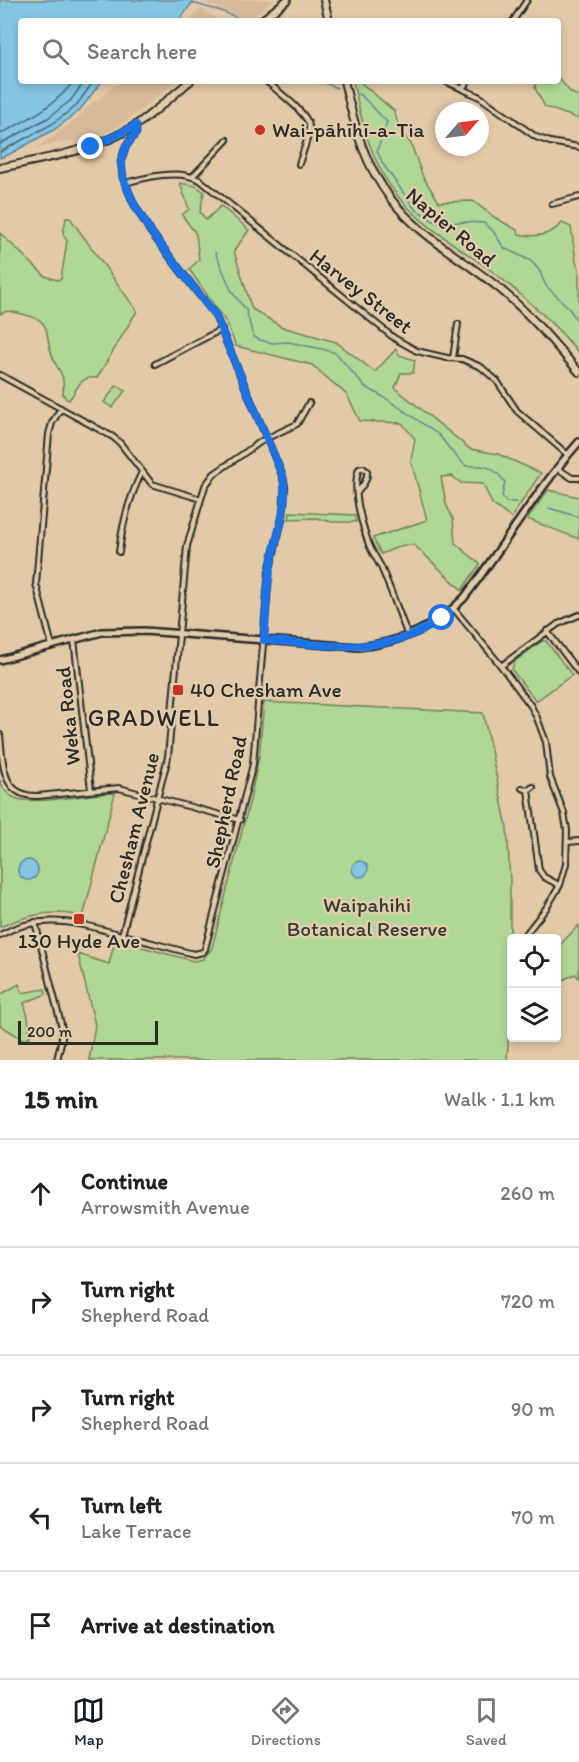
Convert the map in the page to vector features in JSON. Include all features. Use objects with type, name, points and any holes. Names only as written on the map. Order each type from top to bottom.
[{"type":"main road","points":[[265,18],[287,0]]},
{"type":"main road","points":[[324,0],[328,18]]},
{"type":"main road","points":[[0,168],[91,147],[136,125],[186,84]]},
{"type":"main road","name":"Napier Road","points":[[345,84],[360,145],[391,199],[415,225],[516,303],[545,332],[579,372]]},
{"type":"street","points":[[515,18],[527,0]]},
{"type":"street","points":[[269,84],[302,112],[308,121],[309,132],[299,164]]},
{"type":"street","points":[[450,84],[480,98],[536,138],[579,147]]},
{"type":"street","points":[[462,89],[466,84]]},
{"type":"street","name":"Shepherd Road","points":[[122,935],[194,954],[206,949],[240,820],[254,756],[269,572],[281,528],[285,495],[283,477],[222,329],[210,308],[141,218],[125,183],[122,173],[122,156],[136,133],[136,125]]},
{"type":"street","points":[[125,183],[158,175],[193,177],[227,140]]},
{"type":"street","name":"Harvey Street","points":[[193,177],[209,187],[394,338],[417,351],[473,362],[488,372],[517,411],[568,455]]},
{"type":"street","points":[[552,204],[579,197]]},
{"type":"street","points":[[453,358],[458,324]]},
{"type":"street","points":[[155,364],[222,329]]},
{"type":"street","points":[[0,375],[116,440],[148,480],[159,487],[201,499]]},
{"type":"street","name":"Chesham Avenue","points":[[122,935],[170,747],[187,546],[205,486],[214,474],[267,438],[297,424],[309,403]]},
{"type":"street","points":[[52,646],[38,596],[36,572],[49,434],[52,423],[61,408]]},
{"type":"street","points":[[0,660],[74,639],[114,631],[180,633],[358,647],[386,643],[408,636],[433,625],[454,609],[557,467],[579,442]]},
{"type":"street","points":[[557,467],[572,478],[579,478]]},
{"type":"street","points":[[357,493],[368,475],[363,468],[357,473],[357,493],[357,499],[368,542],[380,565],[408,636]]},
{"type":"street","points":[[119,552],[136,484],[142,472]]},
{"type":"street","points":[[454,609],[531,706],[542,728],[550,777],[564,813],[568,842],[566,864],[560,885],[526,934]]},
{"type":"street","points":[[501,666],[547,631],[579,615]]},
{"type":"street","points":[[547,631],[579,673]]},
{"type":"street","name":"Weka Road","points":[[74,639],[91,790]]},
{"type":"street","points":[[0,735],[4,771],[10,786],[29,796],[119,788],[240,820]]},
{"type":"street","points":[[522,788],[528,790],[533,787]]},
{"type":"street","points":[[528,790],[539,870],[544,877],[560,885]]},
{"type":"street","points":[[568,842],[579,841]]},
{"type":"street","points":[[0,935],[35,922],[64,921],[89,925],[122,935]]},
{"type":"street","points":[[35,922],[62,1028],[57,1060]]},
{"type":"shaded area","points":[[208,0],[273,0],[250,18],[243,18],[206,3]]},
{"type":"shaded area","points":[[199,9],[202,9],[216,18],[192,18]]},
{"type":"shaded area","points":[[118,84],[172,84],[113,130],[93,139],[57,143],[35,149],[76,120],[88,107]]},
{"type":"green space","points":[[561,81],[570,92],[579,97],[579,119],[545,107],[535,88],[536,84],[561,84]]},
{"type":"green space","points":[[354,84],[362,84],[394,111],[400,130],[411,144],[423,177],[439,202],[473,201],[494,217],[517,230],[519,234],[536,236],[552,231],[562,223],[571,227],[579,268],[579,353],[527,300],[493,272],[433,229],[406,205],[394,191],[378,165],[361,118]]},
{"type":"green space","points":[[180,183],[196,186],[204,192],[200,212],[206,220],[221,206],[249,230],[234,251],[252,309],[282,327],[336,342],[375,372],[396,349],[399,355],[415,360],[413,373],[401,373],[395,388],[470,449],[498,454],[541,473],[511,518],[492,504],[483,484],[461,483],[452,476],[441,477],[446,504],[453,519],[455,543],[480,564],[462,590],[414,545],[403,545],[381,554],[373,538],[427,520],[411,461],[415,439],[402,423],[360,421],[347,395],[312,365],[236,346],[226,322],[189,269],[199,260],[196,234],[182,215],[189,209]]},
{"type":"green space","points":[[66,218],[70,218],[137,311],[97,378],[82,381],[69,400],[63,394],[62,376],[54,361],[43,323],[32,317],[13,312],[0,314],[0,233],[45,276],[57,280],[61,279],[67,241],[63,234]]},
{"type":"green space","points":[[117,385],[125,391],[112,408],[104,402]]},
{"type":"green space","points":[[548,490],[579,497],[579,539],[527,519]]},
{"type":"green space","points":[[290,512],[355,515],[356,522],[332,522],[317,518],[289,519]]},
{"type":"green space","points":[[542,641],[546,641],[572,675],[536,701],[512,670],[514,662]]},
{"type":"green space","name":"Waipahihi Botanical Reserve","points":[[264,702],[483,713],[507,827],[510,934],[507,934],[507,1060],[89,1060],[95,1025],[78,954],[109,964],[115,940],[194,961],[203,959],[212,948],[259,757]]},
{"type":"green space","points":[[0,780],[9,795],[24,800],[49,800],[115,793],[83,917],[62,913],[41,914],[0,927]]},
{"type":"green space","points":[[579,925],[579,978],[575,974],[561,981],[561,944]]},
{"type":"green space","points":[[19,984],[22,993],[45,989],[46,994],[24,1003],[30,1037],[24,1040],[0,1025],[0,995]]},
{"type":"water","points":[[0,0],[194,0],[181,18],[18,18],[18,84],[100,84],[79,111],[55,129],[0,158]]},
{"type":"water","points":[[28,860],[35,863],[38,870],[35,877],[28,880],[21,877],[18,870],[21,863]]},
{"type":"water","points":[[360,861],[368,869],[360,877],[352,869]]},
{"type":"waterway","points":[[192,3],[238,18]]},
{"type":"waterway","points":[[327,84],[337,88]]},
{"type":"waterway","points":[[358,94],[387,122],[377,151],[383,164],[415,209],[437,223],[484,223],[493,231],[504,248],[531,261],[539,270],[546,286],[567,306],[579,323]]},
{"type":"waterway","points":[[215,252],[232,292],[246,310],[253,336],[272,343],[288,342],[336,353],[364,386],[439,435],[466,466],[484,466],[497,473],[505,482],[502,496],[506,502],[516,502]]},
{"type":"waterway","points":[[549,508],[579,517]]},
{"type":"place","name":"Wai-pāhīhī-a-Tia","points":[[260,130]]},
{"type":"place","name":"40 Chesham Ave","points":[[178,690]]},
{"type":"place","name":"130 Hyde Ave","points":[[79,919]]},
{"type":"district","name":"GRADWELL","points":[[154,718]]},
{"type":"route","points":[[91,147],[136,125],[136,133],[126,146],[121,161],[125,183],[141,218],[215,315],[283,477],[285,487],[283,515],[269,572],[264,640],[371,646],[396,641],[433,625],[442,618]]}]
